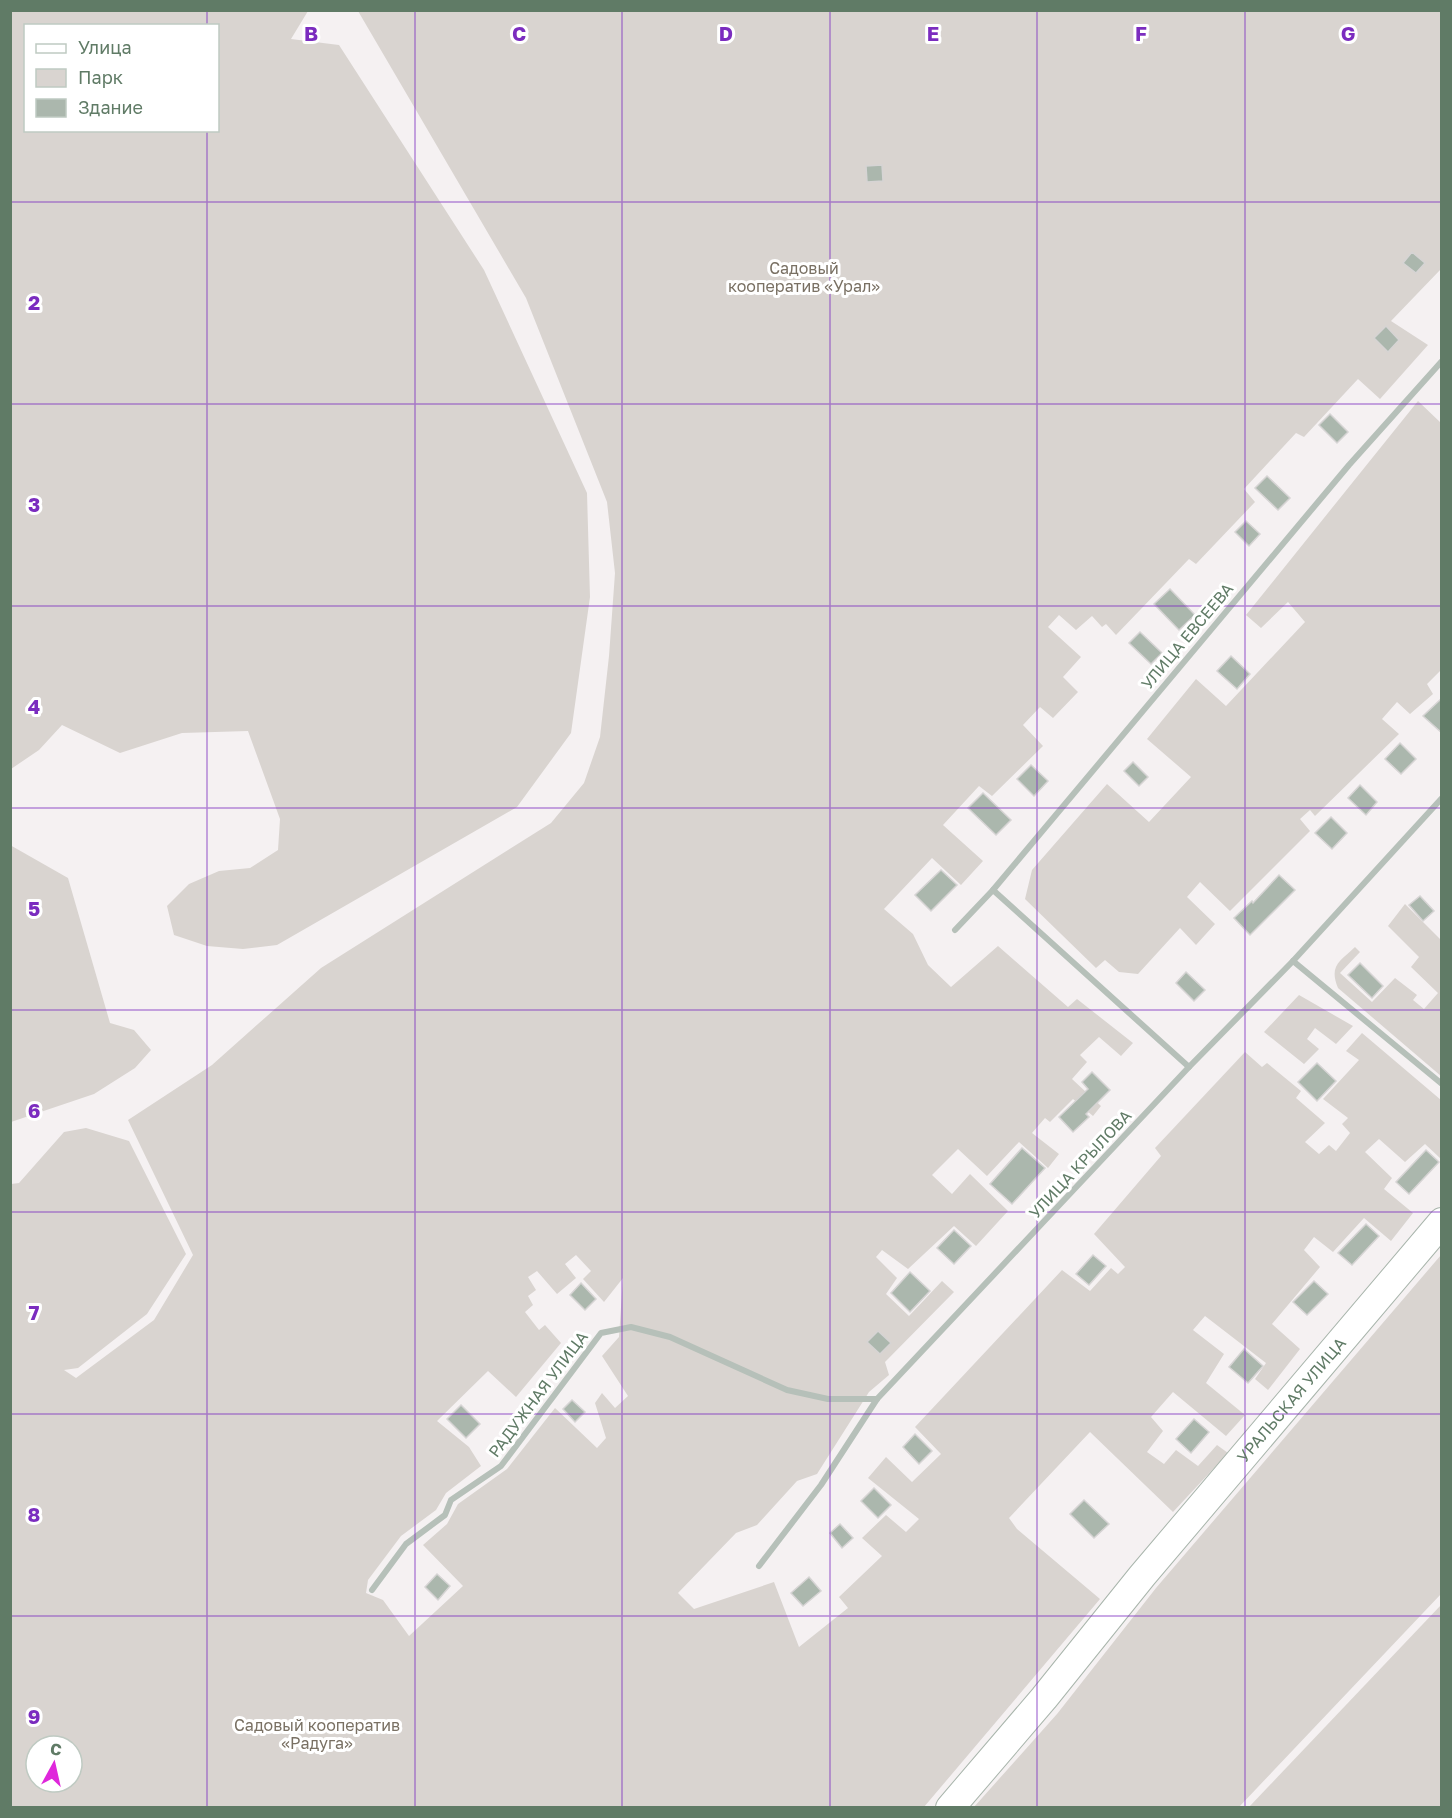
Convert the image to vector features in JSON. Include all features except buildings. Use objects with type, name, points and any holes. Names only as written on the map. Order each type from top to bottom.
[{"type":"main road","name":"УРАЛЬСКАЯ УЛИЦА","points":[[951,1808],[1044,1698],[1142,1576],[1442,1222]]},
{"type":"street","name":"УЛИЦА ЕВСЕЕВА","points":[[955,930],[993,890],[1341,474],[1442,361]]},
{"type":"street","name":"УЛИЦА КРЫЛОВА","points":[[759,1566],[821,1485],[877,1399],[1189,1066],[1293,961],[1442,798]]},
{"type":"street","points":[[993,890],[1189,1066]]},
{"type":"street","points":[[1293,961],[1442,1084]]},
{"type":"street","name":"РАДУЖНАЯ УЛИЦА","points":[[372,1590],[406,1544],[445,1515],[451,1500],[501,1466],[601,1333],[631,1328],[670,1337],[787,1390],[828,1399],[877,1399]]},
{"type":"green space","points":[[11,10],[308,11],[291,39],[339,45],[484,270],[587,493],[590,597],[571,733],[517,807],[277,945],[243,949],[207,946],[174,935],[167,906],[189,884],[219,871],[250,868],[278,850],[280,819],[248,731],[182,733],[120,753],[62,725],[39,750],[11,769]]},
{"type":"green space","points":[[358,11],[1441,11],[1441,269],[1391,321],[1428,345],[1380,399],[1358,379],[1304,437],[1296,433],[1244,489],[1255,502],[1196,564],[1189,559],[1116,635],[1106,624],[1102,627],[1092,616],[1076,630],[1059,615],[1048,627],[1081,657],[1063,677],[1078,692],[1053,718],[1040,707],[1023,725],[1043,746],[992,796],[979,786],[943,825],[983,861],[961,885],[932,858],[884,909],[913,934],[928,965],[951,987],[998,946],[1068,1007],[1077,999],[1133,1043],[1121,1056],[1099,1037],[1080,1055],[1087,1062],[1072,1079],[1101,1106],[1093,1116],[1073,1099],[1050,1122],[1045,1118],[1032,1133],[1059,1154],[1048,1168],[1019,1142],[987,1176],[958,1149],[932,1175],[952,1194],[970,1174],[1008,1211],[976,1246],[954,1226],[908,1269],[882,1250],[876,1257],[897,1278],[886,1294],[909,1316],[942,1281],[954,1292],[885,1362],[889,1375],[869,1392],[817,1474],[797,1481],[757,1525],[736,1533],[678,1593],[694,1609],[774,1582],[799,1647],[848,1608],[839,1597],[882,1556],[862,1538],[886,1515],[906,1532],[919,1519],[868,1478],[886,1457],[912,1482],[941,1454],[915,1427],[1062,1270],[1090,1291],[1111,1268],[1118,1274],[1125,1267],[1094,1234],[1161,1156],[1155,1148],[1245,1052],[1262,1067],[1267,1063],[1301,1091],[1296,1098],[1325,1123],[1305,1142],[1319,1154],[1329,1145],[1336,1151],[1350,1133],[1342,1124],[1348,1118],[1323,1099],[1359,1060],[1346,1051],[1362,1033],[1441,1100],[1441,1159],[1425,1144],[1405,1162],[1379,1139],[1365,1152],[1392,1178],[1384,1189],[1413,1213],[1391,1241],[1364,1218],[1333,1252],[1314,1237],[1304,1250],[1320,1267],[1272,1324],[1300,1349],[1268,1390],[1255,1379],[1266,1363],[1205,1316],[1193,1330],[1224,1354],[1206,1383],[1245,1415],[1226,1436],[1173,1392],[1151,1417],[1163,1431],[1147,1452],[1164,1464],[1176,1450],[1198,1466],[1217,1445],[1228,1453],[1173,1512],[1090,1432],[1009,1518],[1017,1529],[1100,1599],[924,1807],[11,1808],[11,1184],[19,1183],[64,1132],[86,1128],[129,1141],[186,1254],[147,1314],[78,1368],[64,1370],[76,1378],[154,1320],[193,1255],[128,1120],[212,1065],[321,968],[551,823],[584,783],[600,737],[609,656],[615,573],[607,502],[526,298]],"holes":[[[576,1255],[591,1271],[583,1279],[604,1302],[623,1278],[619,1337],[602,1356],[628,1396],[615,1408],[602,1393],[595,1403],[606,1438],[597,1448],[555,1408],[507,1469],[458,1504],[447,1524],[423,1545],[463,1586],[409,1636],[383,1600],[366,1593],[368,1580],[401,1536],[436,1510],[446,1493],[481,1466],[469,1447],[437,1421],[488,1371],[516,1397],[561,1343],[545,1325],[539,1330],[525,1312],[533,1305],[528,1296],[536,1290],[528,1277],[537,1271],[557,1294],[576,1278],[565,1264]]]},
{"type":"green space","points":[[1418,401],[1441,423],[1442,669],[1427,684],[1433,694],[1410,714],[1397,702],[1382,719],[1399,734],[1315,816],[1310,810],[1300,819],[1310,831],[1230,911],[1200,882],[1187,897],[1215,924],[1196,945],[1180,928],[1138,974],[1119,972],[1105,960],[1096,968],[1025,899],[1032,870],[1107,784],[1149,822],[1191,777],[1147,739],[1196,679],[1226,706],[1305,622],[1288,602],[1261,628],[1246,615]]},
{"type":"green space","points":[[10,845],[68,878],[110,1023],[134,1030],[151,1050],[135,1068],[94,1094],[11,1122]]},
{"type":"green space","points":[[1405,904],[1441,940],[1441,1076],[1338,988],[1335,981],[1337,965],[1355,947],[1360,952],[1340,973],[1372,1002],[1395,978],[1417,995],[1413,1000],[1424,1009],[1438,993],[1411,967],[1419,957],[1388,926]]},
{"type":"green space","points":[[1299,995],[1353,1026],[1336,1044],[1315,1028],[1307,1039],[1319,1049],[1304,1064],[1264,1032]]},
{"type":"green space","points":[[1441,1255],[1441,1594],[1239,1807],[974,1807],[1057,1714],[1156,1588]]},
{"type":"green space","points":[[1441,1605],[1441,1807],[1249,1807]]},
{"type":"park label","name":"Садовый кооператив «Урал»","points":[[804,277]]},
{"type":"park label","name":"Садовый кооператив «Радуга»","points":[[317,1734]]}]
